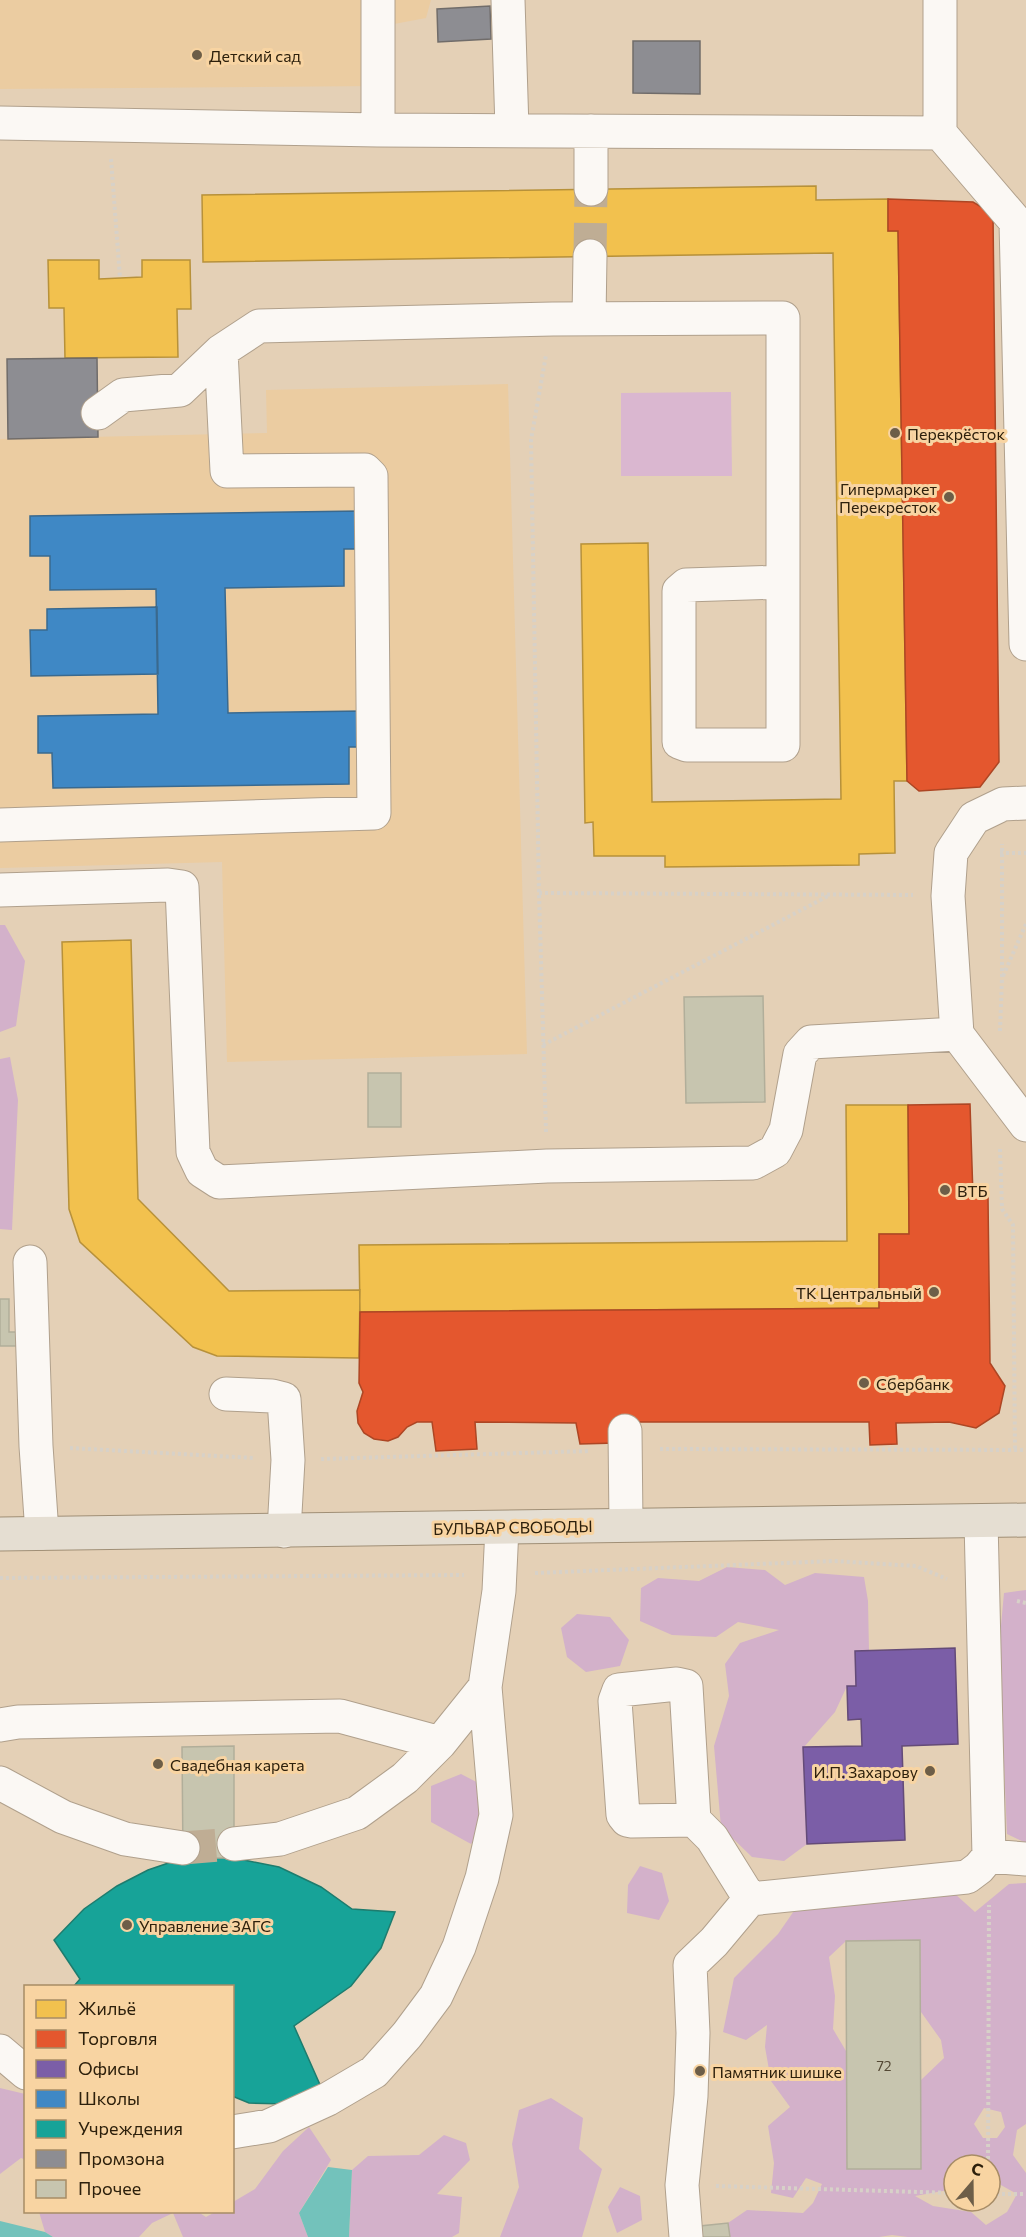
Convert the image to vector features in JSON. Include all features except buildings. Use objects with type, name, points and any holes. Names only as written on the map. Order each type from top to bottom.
[{"type":"main road","name":"БУЛЬВАР СВОБОДЫ","points":[[0,1534],[1026,1520]]},
{"type":"street","points":[[378,0],[378,130]]},
{"type":"street","points":[[508,0],[512,129]]},
{"type":"street","points":[[940,0],[940,133],[1021,224],[1026,644]]},
{"type":"street","points":[[0,123],[378,130],[940,133]]},
{"type":"street","points":[[591,131],[591,189]]},
{"type":"street","points":[[589,318],[590,256]]},
{"type":"street","points":[[98,413],[123,395],[180,390],[221,351],[259,326],[589,318],[783,318],[783,582],[783,745],[687,745],[679,742],[679,591],[686,585],[783,582]]},
{"type":"street","points":[[0,825],[374,813],[371,476],[365,470],[227,471],[221,351]]},
{"type":"street","points":[[1026,803],[1003,804],[974,818],[951,853],[948,896],[957,1034],[1026,1125]]},
{"type":"street","points":[[0,890],[168,885],[182,887],[193,1152],[202,1171],[219,1182],[547,1166],[753,1163],[775,1151],[786,1130],[800,1054],[811,1041],[957,1034]]},
{"type":"street","points":[[30,1262],[36,1446],[42,1533]]},
{"type":"street","points":[[225,1394],[272,1396],[284,1399],[288,1460],[284,1531]]},
{"type":"street","points":[[625,1440],[626,1524]]},
{"type":"street","points":[[686,2237],[682,2185],[692,2096],[693,2034],[690,1965],[714,1942],[750,1899],[967,1877],[980,1868],[989,1856],[981,1521]]},
{"type":"street","points":[[234,2132],[269,2126],[328,2099],[374,2072],[407,2035],[436,1996],[459,1947],[482,1878],[496,1815],[485,1687],[499,1591],[502,1528]]},
{"type":"street","points":[[234,1844],[280,1839],[357,1813],[405,1778],[440,1743],[485,1687]]},
{"type":"street","points":[[0,1725],[18,1722],[340,1716],[440,1743]]},
{"type":"street","points":[[0,1783],[63,1818],[125,1839],[183,1848]]},
{"type":"street","points":[[694,1820],[712,1838],[750,1899]]},
{"type":"street","points":[[989,1856],[1026,1859]]},
{"type":"street","points":[[0,2050],[24,2071]]},
{"type":"path","points":[[108,124],[120,278]]},
{"type":"path","points":[[547,1166],[539,893],[531,440],[552,319]]},
{"type":"path","points":[[539,893],[948,896]]},
{"type":"path","points":[[543,1045],[831,895]]},
{"type":"path","points":[[1002,978],[1026,924]]},
{"type":"path","points":[[36,1446],[288,1460],[625,1440],[1026,1450]]},
{"type":"path","points":[[988,2153],[989,1856]]},
{"type":"path","points":[[682,2185],[942,2193]]},
{"type":"path","points":[[1002,2194],[1026,2194]]},
{"type":"shaded area","name":"Детский сад","points":[[0,0],[431,0],[426,18],[394,24],[380,86],[0,89]]},
{"type":"shaded area","points":[[508,384],[527,1054],[227,1062],[222,862],[0,868],[0,439],[267,433],[266,390]]},
{"type":"shaded area","points":[[731,392],[732,476],[621,476],[621,393]]},
{"type":"shaded area","points":[[0,925],[5,925],[25,961],[16,1026],[0,1032]]},
{"type":"shaded area","points":[[10,1057],[18,1100],[12,1230],[0,1229],[0,1059]]},
{"type":"shaded area","points":[[727,1567],[765,1570],[785,1585],[815,1573],[864,1577],[868,1601],[869,1651],[855,1652],[856,1686],[847,1686],[835,1712],[804,1747],[807,1844],[784,1861],[752,1857],[721,1827],[714,1746],[729,1696],[725,1664],[740,1643],[779,1630],[738,1622],[716,1637],[672,1635],[640,1621],[641,1588],[658,1578],[699,1581]]},
{"type":"shaded area","points":[[1026,1590],[1026,1843],[1007,1834],[999,1647],[1004,1593]]},
{"type":"shaded area","points":[[577,1614],[610,1617],[629,1640],[620,1666],[586,1672],[567,1657],[561,1628]]},
{"type":"shaded area","points":[[461,1774],[488,1788],[488,1819],[471,1844],[431,1822],[431,1786]]},
{"type":"shaded area","points":[[640,1866],[662,1873],[669,1901],[659,1920],[627,1913],[628,1885]]},
{"type":"shaded area","points":[[1026,1883],[1026,2124],[1017,2130],[1013,2155],[1026,2173],[1026,2237],[892,2235],[879,2237],[730,2237],[728,2223],[747,2210],[803,2213],[813,2203],[822,2184],[806,2178],[793,2198],[771,2193],[774,2163],[768,2126],[790,2107],[771,2081],[765,2047],[767,2025],[746,2040],[723,2032],[734,1978],[778,1934],[796,1908],[954,1893],[975,1912],[1009,1884]],"holes":[[[920,1940],[921,2012],[941,2040],[944,2058],[921,2080],[921,2169],[847,2169],[846,2051],[833,2029],[835,1996],[829,1957],[846,1941]],[[984,2108],[1001,2112],[1005,2127],[997,2138],[983,2138],[974,2124]]]},
{"type":"shaded area","points":[[0,2088],[24,2094],[24,2159],[21,2158],[0,2174]]},
{"type":"shaded area","points":[[551,2098],[583,2118],[579,2149],[602,2169],[582,2237],[500,2237],[519,2187],[512,2144],[519,2110]]},
{"type":"shaded area","points":[[309,2127],[331,2160],[299,2213],[308,2237],[183,2237],[173,2213],[200,2213],[206,2217],[213,2213],[234,2213],[234,2201],[255,2189],[283,2151]]},
{"type":"shaded area","points":[[444,2135],[466,2143],[470,2160],[437,2194],[462,2197],[459,2233],[452,2237],[349,2237],[352,2170],[368,2156],[419,2155]]},
{"type":"shaded area","points":[[620,2187],[640,2196],[642,2220],[617,2233],[608,2207]]},
{"type":"shaded area","points":[[39,2213],[173,2213],[152,2223],[139,2237],[53,2237],[45,2232]]},
{"type":"water","points":[[328,2167],[352,2170],[349,2237],[308,2237],[299,2213]]},
{"type":"water","points":[[0,2221],[45,2232],[53,2237],[0,2237]]},
{"type":"tunnel","points":[[590,256],[591,189]]},
{"type":"tunnel","points":[[183,1848],[234,1844]]},
{"type":"place","name":"Детский сад","points":[[197,55]]},
{"type":"place","name":"Перекрёсток","points":[[895,433]]},
{"type":"place","name":"Гипермаркет Перекресток","points":[[949,497]]},
{"type":"place","name":"ВТБ","points":[[945,1190]]},
{"type":"place","name":"ТК Центральный","points":[[934,1292]]},
{"type":"place","name":"Сбербанк","points":[[864,1383]]},
{"type":"place","name":"Свадебная карета","points":[[158,1764]]},
{"type":"place","name":"И.П. Захарову","points":[[930,1771]]},
{"type":"place","name":"Управление ЗАГС","points":[[127,1925]]},
{"type":"place","name":"Памятник шишке","points":[[700,2071]]}]
